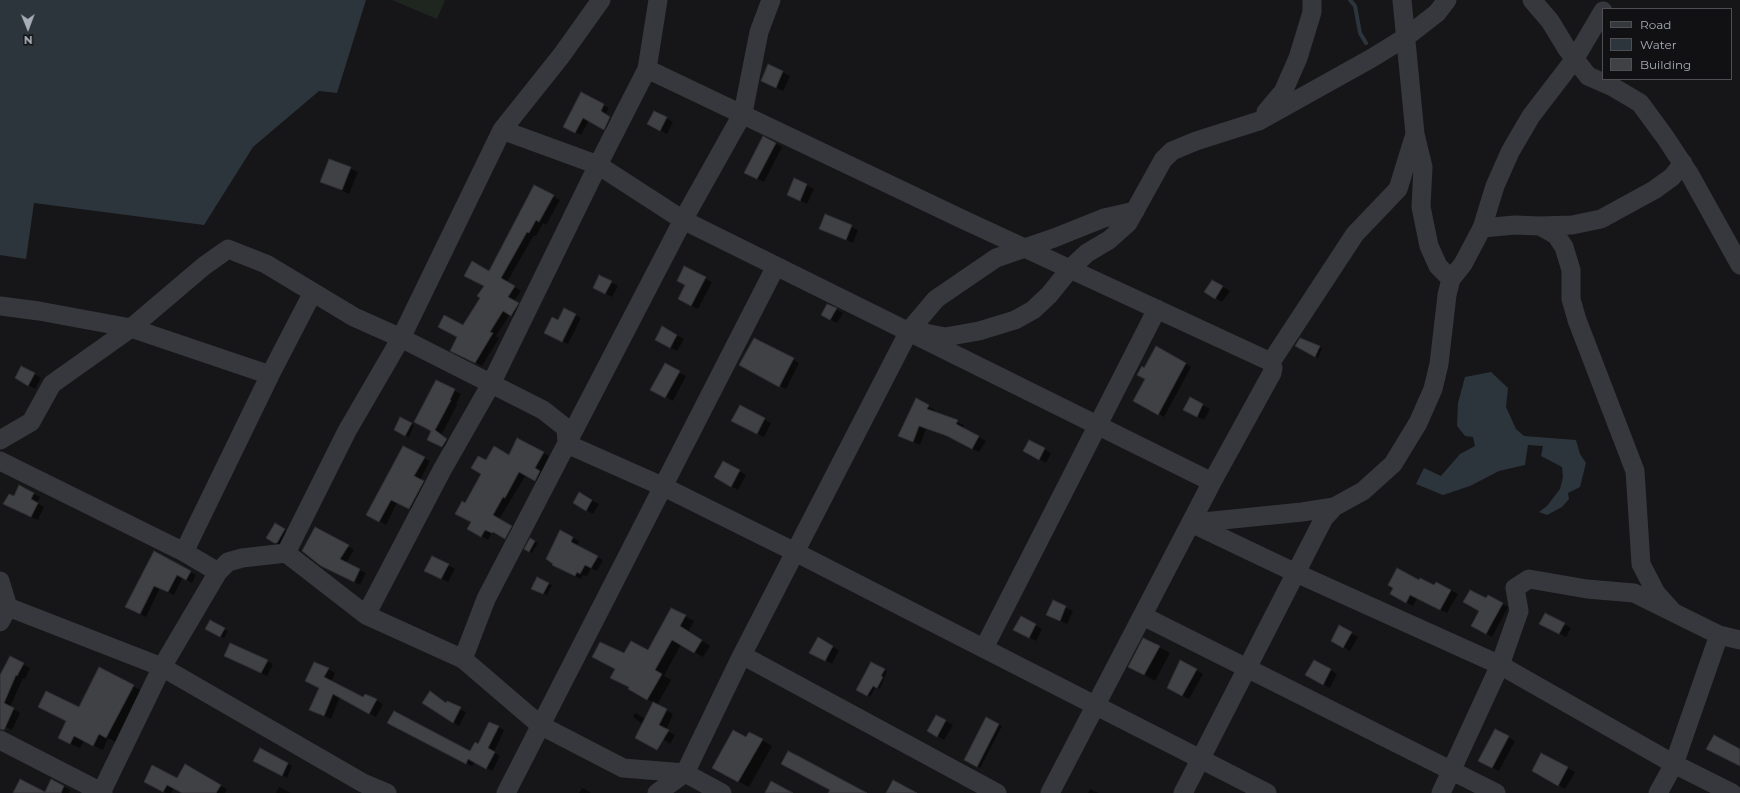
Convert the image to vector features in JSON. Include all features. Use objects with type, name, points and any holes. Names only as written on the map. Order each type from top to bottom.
[{"type":"street","points":[[286,553],[347,431],[401,338],[502,130],[561,56],[600,0]]},
{"type":"street","points":[[366,615],[442,470],[491,384],[598,165],[647,69],[658,0]]},
{"type":"street","points":[[463,659],[486,599],[683,220],[743,113],[759,32],[771,0]]},
{"type":"street","points":[[1259,121],[1283,92],[1298,58],[1312,12],[1312,0]]},
{"type":"street","points":[[1402,0],[1415,134],[1423,167],[1421,207],[1429,246],[1438,266],[1451,279]]},
{"type":"street","points":[[909,331],[945,337],[979,331],[1014,320],[1033,310],[1050,295],[1070,269],[1087,253],[1109,240],[1128,223],[1163,160],[1172,151],[1259,121],[1372,58],[1406,37],[1437,13],[1447,0]]},
{"type":"street","points":[[1532,0],[1550,21],[1574,60],[1588,76],[1613,87],[1640,103],[1683,163],[1740,265]]},
{"type":"street","points":[[1183,793],[1324,518],[1334,507],[1363,491],[1393,464],[1418,423],[1433,389],[1439,364],[1447,295],[1451,279],[1463,264],[1482,228],[1495,186],[1510,152],[1531,116],[1574,60],[1602,13]]},
{"type":"street","points":[[647,69],[743,113],[1070,269],[1271,362],[1273,368],[1272,373],[1212,482],[1050,793]]},
{"type":"street","points":[[502,130],[598,165],[683,220],[1212,482]]},
{"type":"street","points":[[1271,362],[1355,234],[1398,189],[1415,134]]},
{"type":"street","points":[[1482,228],[1515,224],[1572,226],[1601,219],[1654,190],[1672,177],[1683,163]]},
{"type":"street","points":[[657,793],[685,773],[794,552],[909,331],[936,299],[996,258],[1024,247],[1054,238],[1104,218],[1135,211]]},
{"type":"street","points":[[1540,226],[1556,235],[1564,247],[1571,270],[1571,299],[1577,320],[1636,471],[1641,564],[1656,593],[1674,613]]},
{"type":"street","points":[[0,440],[32,422],[52,384],[131,328],[204,266],[228,249],[266,264],[354,316],[401,338],[543,410],[566,428],[567,444]]},
{"type":"street","points":[[506,793],[776,266]]},
{"type":"street","points":[[184,552],[270,374],[313,292]]},
{"type":"street","points":[[0,306],[39,311],[131,328],[270,374]]},
{"type":"street","points":[[984,648],[1157,309]]},
{"type":"street","points":[[567,444],[664,487],[984,648],[1267,793]]},
{"type":"street","points":[[0,461],[184,552],[218,572]]},
{"type":"street","points":[[1191,523],[1302,512],[1334,507]]},
{"type":"street","points":[[1191,523],[1296,573],[1500,665],[1674,764],[1732,793]]},
{"type":"street","points":[[0,740],[102,793],[162,667],[218,572],[228,562],[242,558],[286,553],[366,615],[463,659],[540,725],[623,768],[685,773],[722,793]]},
{"type":"street","points":[[0,580],[4,614],[162,667],[360,788],[387,793]]},
{"type":"street","points":[[1441,793],[1500,665],[1519,611],[1515,588],[1529,580],[1587,589],[1634,593],[1718,635],[1740,640]]},
{"type":"street","points":[[1143,616],[1496,793]]},
{"type":"street","points":[[1658,793],[1674,764],[1718,635]]},
{"type":"street","points":[[742,655],[997,793]]},
{"type":"shaded area","points":[[392,0],[445,0],[437,19]]},
{"type":"water","points":[[0,0],[366,0],[337,93],[319,91],[253,147],[204,225],[34,203],[26,259],[0,255]]},
{"type":"water","points":[[1491,372],[1508,388],[1506,407],[1516,429],[1524,436],[1576,440],[1580,454],[1586,463],[1580,487],[1568,493],[1569,499],[1562,507],[1547,515],[1539,512],[1547,506],[1560,489],[1563,477],[1562,467],[1541,456],[1543,446],[1528,445],[1525,465],[1499,471],[1470,486],[1443,495],[1416,484],[1424,468],[1441,476],[1460,454],[1475,446],[1473,437],[1465,436],[1457,426],[1458,403],[1465,377]]},
{"type":"building","points":[[768,64],[783,71],[776,88],[761,81]]},
{"type":"building","points":[[581,92],[604,104],[601,111],[610,117],[604,130],[583,118],[575,133],[563,127]]},
{"type":"building","points":[[654,111],[667,117],[660,131],[647,124]]},
{"type":"building","points":[[763,136],[776,143],[757,179],[744,173]]},
{"type":"building","points":[[329,159],[351,167],[342,190],[320,182]]},
{"type":"building","points":[[794,178],[807,184],[800,201],[787,195]]},
{"type":"building","points":[[534,185],[554,195],[539,222],[536,220],[529,233],[527,232],[501,278],[515,286],[508,297],[519,303],[511,316],[503,311],[490,332],[493,333],[475,363],[450,351],[457,337],[438,327],[444,315],[463,325],[480,298],[477,296],[484,286],[464,276],[472,261],[489,271]]},
{"type":"building","points":[[825,214],[852,225],[846,240],[819,229]]},
{"type":"building","points":[[684,266],[706,277],[691,306],[678,299],[685,285],[677,281]]},
{"type":"building","points":[[599,275],[612,281],[605,294],[593,288]]},
{"type":"building","points":[[1212,280],[1223,286],[1215,299],[1204,292]]},
{"type":"building","points":[[827,304],[837,308],[830,320],[821,315]]},
{"type":"building","points":[[564,308],[576,314],[562,342],[544,333],[552,317],[558,320]]},
{"type":"building","points":[[662,326],[677,335],[670,348],[655,340]]},
{"type":"building","points":[[754,338],[794,358],[779,387],[739,365]]},
{"type":"building","points":[[1300,338],[1320,346],[1315,357],[1295,346]]},
{"type":"building","points":[[1156,346],[1186,363],[1158,415],[1133,401],[1145,379],[1137,375],[1142,366],[1144,368]]},
{"type":"building","points":[[665,363],[680,371],[665,398],[650,390]]},
{"type":"building","points":[[21,366],[35,373],[28,386],[15,378]]},
{"type":"building","points":[[436,380],[455,389],[451,400],[435,430],[447,439],[442,447],[427,440],[431,431],[414,422]]},
{"type":"building","points":[[1190,397],[1203,404],[1197,417],[1183,410]]},
{"type":"building","points":[[916,398],[929,405],[927,409],[958,420],[956,424],[979,436],[972,449],[947,436],[919,426],[913,442],[898,436]]},
{"type":"building","points":[[740,405],[765,418],[757,434],[731,421]]},
{"type":"building","points":[[400,417],[412,423],[405,436],[394,430]]},
{"type":"building","points":[[517,438],[544,452],[535,468],[540,471],[535,481],[519,472],[505,498],[503,497],[493,515],[512,526],[505,539],[493,532],[492,533],[485,530],[481,537],[467,529],[471,522],[455,514],[462,501],[465,503],[481,474],[471,468],[478,456],[486,460],[494,446],[509,455]]},
{"type":"building","points":[[1029,440],[1045,448],[1039,460],[1023,451]]},
{"type":"building","points":[[403,446],[425,457],[414,476],[424,481],[409,509],[391,500],[379,522],[366,515]]},
{"type":"building","points":[[723,461],[740,470],[731,487],[714,477]]},
{"type":"building","points":[[19,485],[34,493],[31,499],[38,503],[31,517],[3,504],[9,494],[14,496]]},
{"type":"building","points":[[579,492],[592,500],[586,511],[573,503]]},
{"type":"building","points":[[275,523],[285,529],[277,543],[274,543],[266,538]]},
{"type":"building","points":[[315,527],[349,545],[340,559],[360,569],[354,582],[321,566],[302,551]]},
{"type":"building","points":[[560,530],[573,537],[571,542],[598,556],[591,568],[585,565],[580,574],[577,572],[575,576],[552,565],[553,564],[546,559]]},
{"type":"building","points":[[530,538],[535,541],[529,552],[524,549]]},
{"type":"building","points":[[154,551],[191,571],[186,580],[177,575],[168,592],[154,586],[140,614],[125,607]]},
{"type":"building","points":[[432,556],[449,564],[441,579],[424,571]]},
{"type":"building","points":[[1397,568],[1419,580],[1420,578],[1434,585],[1436,582],[1451,590],[1440,610],[1410,595],[1406,603],[1390,594],[1393,588],[1388,585]]},
{"type":"building","points":[[537,577],[549,583],[543,594],[531,589]]},
{"type":"building","points":[[1470,590],[1486,598],[1488,595],[1503,603],[1486,634],[1471,626],[1479,611],[1463,602]]},
{"type":"building","points":[[1053,600],[1066,606],[1060,621],[1046,615]]},
{"type":"building","points":[[671,608],[686,615],[680,626],[702,640],[694,653],[672,640],[655,670],[662,674],[647,700],[628,689],[629,687],[610,678],[615,669],[592,657],[600,642],[624,653],[631,641],[648,650]]},
{"type":"building","points":[[1545,613],[1565,623],[1559,634],[1539,624]]},
{"type":"building","points":[[1021,616],[1036,624],[1029,638],[1013,630]]},
{"type":"building","points":[[210,620],[225,628],[220,637],[205,629]]},
{"type":"building","points":[[1339,625],[1352,632],[1343,648],[1331,641]]},
{"type":"building","points":[[818,637],[833,646],[825,661],[809,653]]},
{"type":"building","points":[[1143,638],[1160,646],[1144,675],[1128,667]]},
{"type":"building","points":[[230,643],[268,660],[261,673],[224,656]]},
{"type":"building","points":[[10,656],[24,663],[17,676],[16,675],[4,703],[14,708],[4,730],[0,729],[0,675]]},
{"type":"building","points":[[1180,660],[1197,669],[1182,696],[1167,688]]},
{"type":"building","points":[[1314,660],[1331,669],[1323,685],[1305,675]]},
{"type":"building","points":[[314,662],[329,668],[324,677],[363,697],[365,694],[377,699],[369,714],[333,694],[324,716],[309,710],[319,688],[305,681]]},
{"type":"building","points":[[871,662],[885,669],[881,676],[883,677],[877,688],[873,686],[867,696],[856,690]]},
{"type":"building","points":[[99,667],[134,685],[106,738],[99,734],[93,746],[74,736],[70,744],[58,738],[66,721],[38,707],[46,691],[79,707]]},
{"type":"building","points":[[430,691],[446,703],[447,701],[461,707],[453,723],[422,703]]},
{"type":"building","points":[[653,702],[667,709],[659,725],[669,730],[657,750],[635,738]]},
{"type":"building","points":[[394,711],[470,751],[475,742],[478,744],[489,722],[499,726],[488,748],[495,752],[486,769],[468,759],[466,764],[387,723]]},
{"type":"building","points":[[936,715],[946,720],[937,737],[927,731]]},
{"type":"building","points":[[986,717],[999,724],[977,767],[964,760]]},
{"type":"building","points":[[1495,729],[1509,736],[1492,768],[1478,761]]},
{"type":"building","points":[[733,730],[746,737],[749,732],[763,739],[738,782],[712,768]]},
{"type":"building","points":[[1714,735],[1740,749],[1740,766],[1706,749]]},
{"type":"building","points":[[260,748],[288,763],[282,776],[253,761]]},
{"type":"building","points":[[788,751],[867,793],[828,793],[830,790],[781,764]]},
{"type":"building","points":[[1541,753],[1568,767],[1558,786],[1532,771]]},
{"type":"building","points":[[185,764],[221,785],[216,793],[182,793],[167,785],[163,792],[144,782],[152,765],[177,778]]},
{"type":"building","points":[[20,779],[45,792],[51,779],[64,786],[61,793],[13,793]]},
{"type":"building","points":[[893,780],[917,793],[886,793]]},
{"type":"building","points":[[771,781],[793,793],[765,793]]},
{"type":"waterway","points":[[1350,0],[1355,6],[1360,33],[1366,43]]}]
